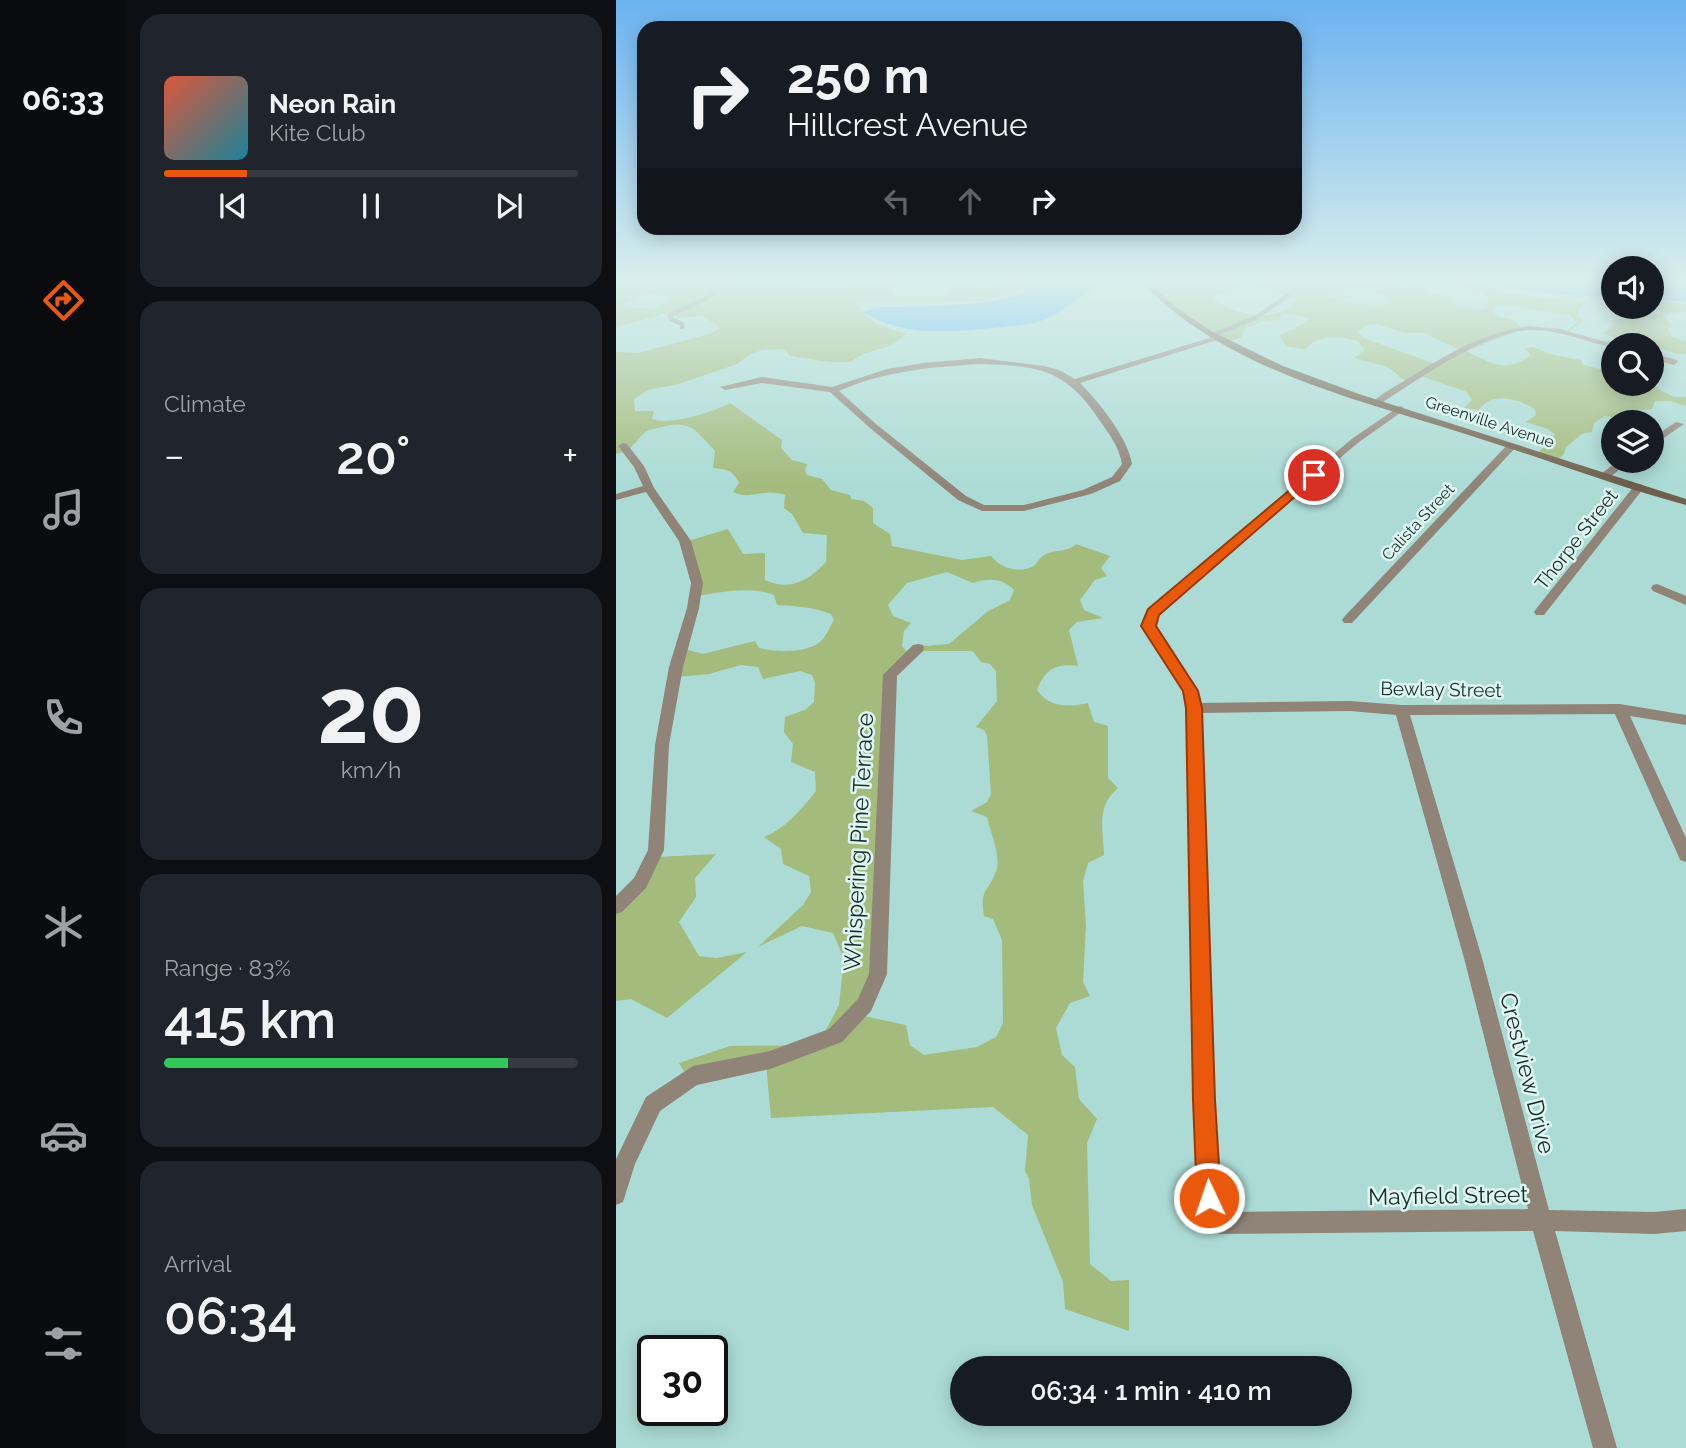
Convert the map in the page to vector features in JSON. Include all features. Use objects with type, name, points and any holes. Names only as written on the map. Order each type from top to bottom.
[{"type":"main road","name":"Greenville Avenue","points":[[1240,350],[1281,369],[1686,502]]},
{"type":"street","points":[[1075,382],[1174,350]]},
{"type":"street","points":[[1377,401],[1467,350]]},
{"type":"street","points":[[1664,359],[1674,362]]},
{"type":"street","points":[[725,387],[762,380],[833,390],[876,373],[900,367],[981,361],[1019,363],[1048,370],[1075,382],[1125,451],[1127,464],[1115,479],[1087,492],[1024,508],[982,508],[962,498],[833,390]]},
{"type":"street","points":[[1194,708],[1190,691],[1148,626],[1153,613],[1356,440],[1400,409]]},
{"type":"street","points":[[1664,435],[1679,424]]},
{"type":"street","points":[[616,907],[640,883],[656,850],[662,746],[676,667],[693,608],[697,583],[685,541],[649,488],[639,466],[623,446]]},
{"type":"street","name":"Calista Street","points":[[1348,620],[1512,446]]},
{"type":"street","points":[[1605,476],[1609,473]]},
{"type":"street","name":"Thorpe Street","points":[[1540,612],[1639,487]]},
{"type":"street","points":[[616,497],[649,488]]},
{"type":"street","points":[[1657,588],[1686,601]]},
{"type":"street","name":"Whispering Pine Terrace","points":[[616,1195],[625,1162],[653,1104],[693,1076],[770,1060],[835,1036],[865,1005],[878,974],[890,676],[918,648]]},
{"type":"street","name":"Bewlay Street","points":[[1194,708],[1350,706],[1402,710],[1620,709],[1686,720]]},
{"type":"street","name":"Mayfield Street","points":[[1194,708],[1204,1100],[1211,1223],[1541,1220],[1654,1223],[1686,1220]]},
{"type":"street","points":[[1620,709],[1686,855]]},
{"type":"street","name":"Crestview Drive","points":[[1402,710],[1473,958],[1541,1220],[1605,1448]]},
{"type":"green space","points":[[652,350],[772,350],[762,350],[737,364],[679,384],[648,390],[634,399],[635,411],[654,411],[652,419],[669,421],[703,414],[730,403],[782,440],[781,448],[792,460],[807,464],[807,475],[822,479],[831,490],[850,495],[851,499],[864,501],[873,508],[873,523],[890,534],[892,546],[962,560],[991,556],[999,564],[1015,569],[1032,567],[1044,555],[1069,549],[1076,544],[1110,556],[1101,568],[1107,576],[1095,580],[1080,600],[1084,610],[1103,618],[1077,622],[1069,630],[1078,666],[1052,669],[1037,690],[1047,700],[1060,705],[1088,703],[1094,722],[1108,726],[1108,778],[1118,788],[1106,802],[1102,818],[1104,855],[1088,863],[1083,881],[1086,926],[1083,982],[1090,996],[1070,1003],[1056,1028],[1062,1055],[1075,1067],[1079,1099],[1097,1119],[1087,1143],[1090,1264],[1111,1281],[1129,1280],[1129,1331],[1065,1309],[1063,1282],[1032,1205],[1029,1179],[1025,1171],[1028,1135],[993,1107],[771,1118],[766,1064],[690,1081],[679,1063],[730,1046],[818,1045],[839,1005],[844,959],[833,933],[802,926],[758,947],[803,905],[811,892],[809,876],[783,864],[781,849],[764,837],[786,823],[816,791],[815,772],[791,762],[793,744],[784,732],[785,717],[805,710],[814,702],[815,683],[812,675],[800,671],[763,679],[758,667],[741,665],[709,674],[676,677],[682,648],[703,654],[755,641],[759,648],[801,650],[822,640],[834,620],[831,614],[818,610],[777,605],[774,595],[765,592],[736,591],[697,596],[684,542],[728,529],[743,554],[765,553],[765,580],[783,585],[806,579],[826,562],[827,535],[803,533],[792,514],[784,508],[785,495],[770,492],[746,495],[733,492],[739,483],[737,479],[728,471],[713,468],[715,451],[698,433],[687,426],[673,425],[649,430],[628,449],[616,454],[616,352],[639,353]],"holes":[[[947,572],[973,583],[984,580],[1000,581],[1014,590],[1010,600],[987,612],[949,644],[923,646],[918,651],[973,651],[981,662],[990,664],[996,671],[997,701],[976,727],[984,730],[987,736],[991,794],[987,802],[971,811],[987,817],[997,856],[997,868],[984,894],[983,906],[984,916],[993,919],[1002,940],[1003,1023],[996,1037],[977,1047],[924,1055],[910,1045],[906,1025],[859,1015],[878,958],[889,677],[909,654],[902,646],[904,631],[911,623],[893,616],[888,605],[907,583]]]},
{"type":"green space","points":[[785,350],[878,350],[851,362],[790,356]]},
{"type":"green space","points":[[1364,350],[1396,350],[1438,365],[1462,351],[1459,350],[1470,350],[1466,351],[1491,363],[1505,365],[1530,356],[1525,350],[1539,350],[1581,360],[1583,365],[1601,369],[1601,396],[1664,396],[1664,392],[1674,397],[1686,397],[1686,406],[1671,401],[1655,401],[1652,409],[1601,410],[1601,419],[1594,423],[1592,432],[1582,434],[1566,447],[1564,454],[1557,461],[1537,454],[1555,435],[1548,429],[1526,422],[1536,415],[1535,409],[1505,398],[1491,400],[1479,410],[1464,408],[1472,400],[1467,392],[1421,376],[1407,381],[1387,367],[1355,358]]},
{"type":"green space","points":[[1664,350],[1686,350],[1686,354],[1671,352]]},
{"type":"green space","points":[[716,854],[695,878],[696,897],[679,922],[699,956],[717,958],[747,952],[667,1018],[631,999],[616,1001],[616,908],[657,857]]},
{"type":"route","points":[[1209,1198],[1194,708],[1190,691],[1148,626],[1153,613],[1314,475]]}]
